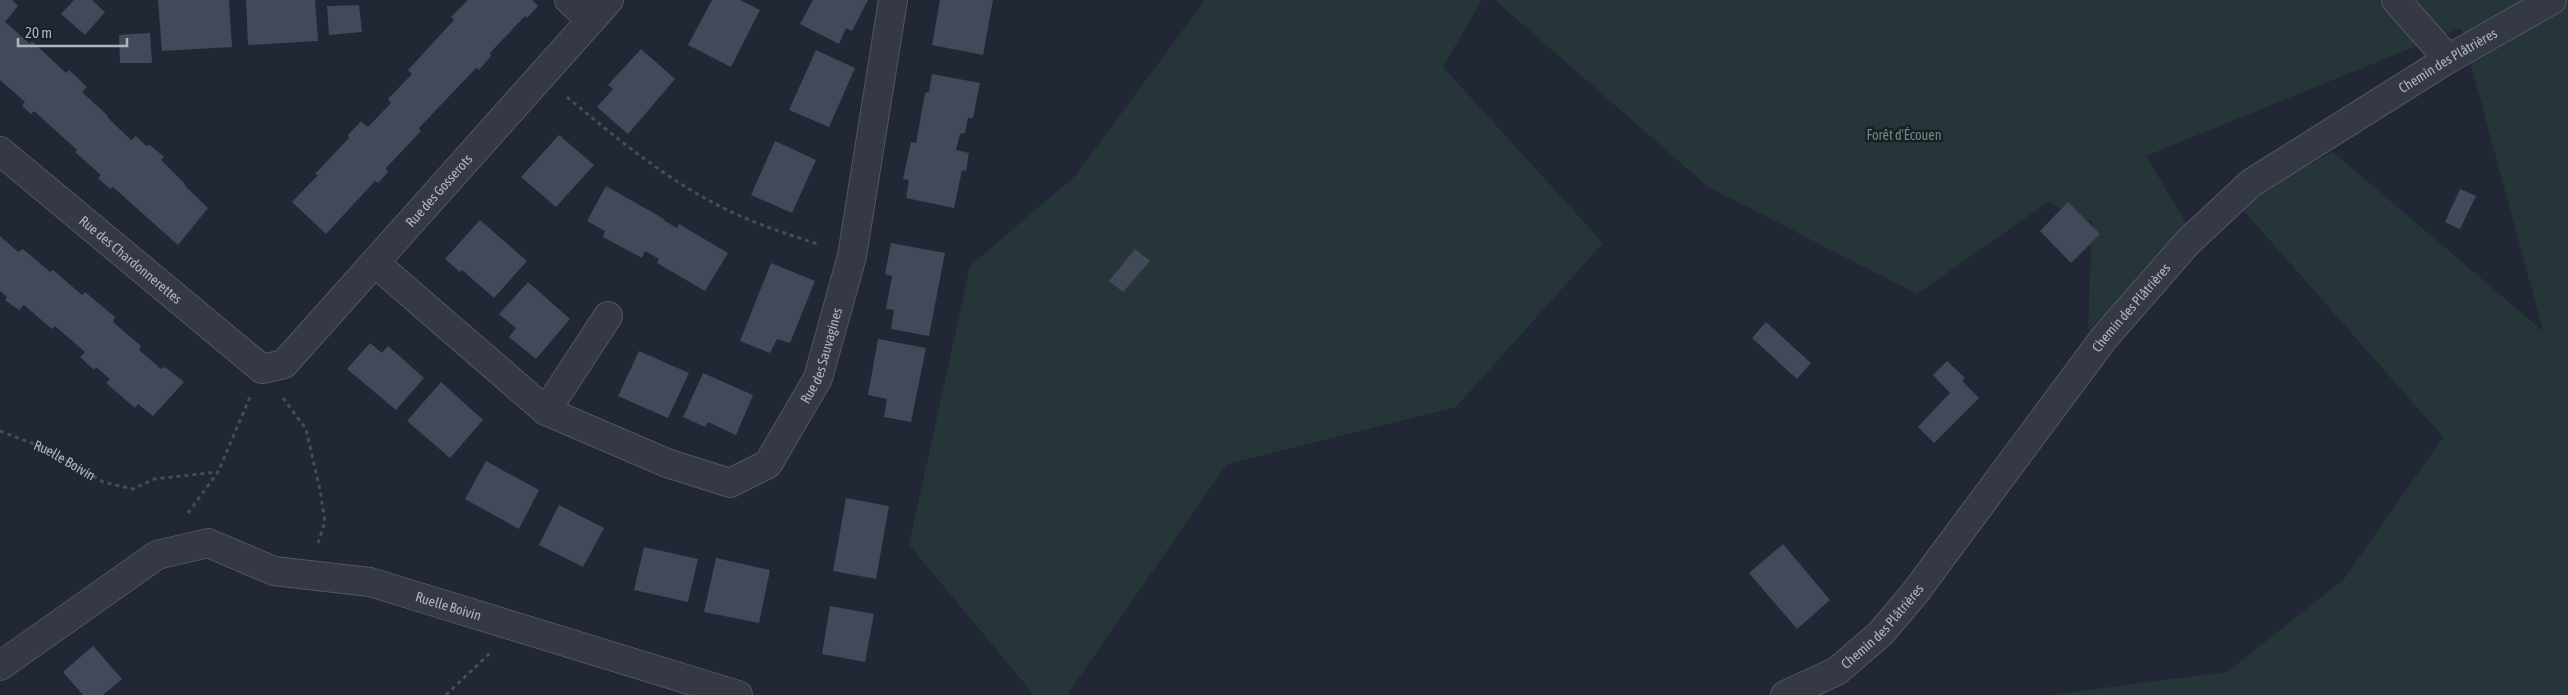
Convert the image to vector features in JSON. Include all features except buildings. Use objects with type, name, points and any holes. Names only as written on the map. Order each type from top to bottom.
[{"type":"street","points":[[569,0],[591,20]]},
{"type":"street","name":"Rue des Gosserots","points":[[262,369],[284,364],[609,0]]},
{"type":"street","name":"Rue des Sauvagines","points":[[375,262],[546,411],[667,463],[730,483],[768,464],[818,378],[852,256],[893,0]]},
{"type":"street","points":[[2396,0],[2448,59]]},
{"type":"street","name":"Chemin des Plâtrières","points":[[1785,695],[1837,671],[1880,634],[1914,594],[2104,338],[2188,242],[2251,184],[2448,59],[2552,0]]},
{"type":"street","name":"Rue des Chardonnerettes","points":[[0,152],[262,369]]},
{"type":"street","points":[[546,411],[608,316]]},
{"type":"street","name":"Ruelle Boivin","points":[[157,555],[208,543],[274,570],[370,582],[738,695]]},
{"type":"street","points":[[0,666],[157,555]]},
{"type":"path","points":[[542,76],[624,145],[685,186],[744,218],[852,256]]},
{"type":"path","points":[[157,555],[218,472],[262,369]]},
{"type":"path","points":[[262,369],[306,429],[320,490],[325,522],[309,574]]},
{"type":"path","name":"Ruelle Boivin","points":[[0,431],[47,449],[103,482],[133,489],[154,479],[218,472]]},
{"type":"path","points":[[446,695],[515,628]]},
{"type":"green space","points":[[1205,0],[1482,0],[1443,67],[1603,243],[1456,407],[1227,464],[1067,695],[1034,695],[909,545],[970,266],[1075,176]]},
{"type":"green space","name":"Forêt d'Écouen","points":[[1495,0],[2568,0],[2568,695],[2049,695],[2227,672],[2344,579],[2443,437],[2237,203],[2333,152],[2543,331],[2461,28],[2146,156],[2192,233],[2088,330],[2092,222],[2048,202],[1917,294],[1708,187]]}]
